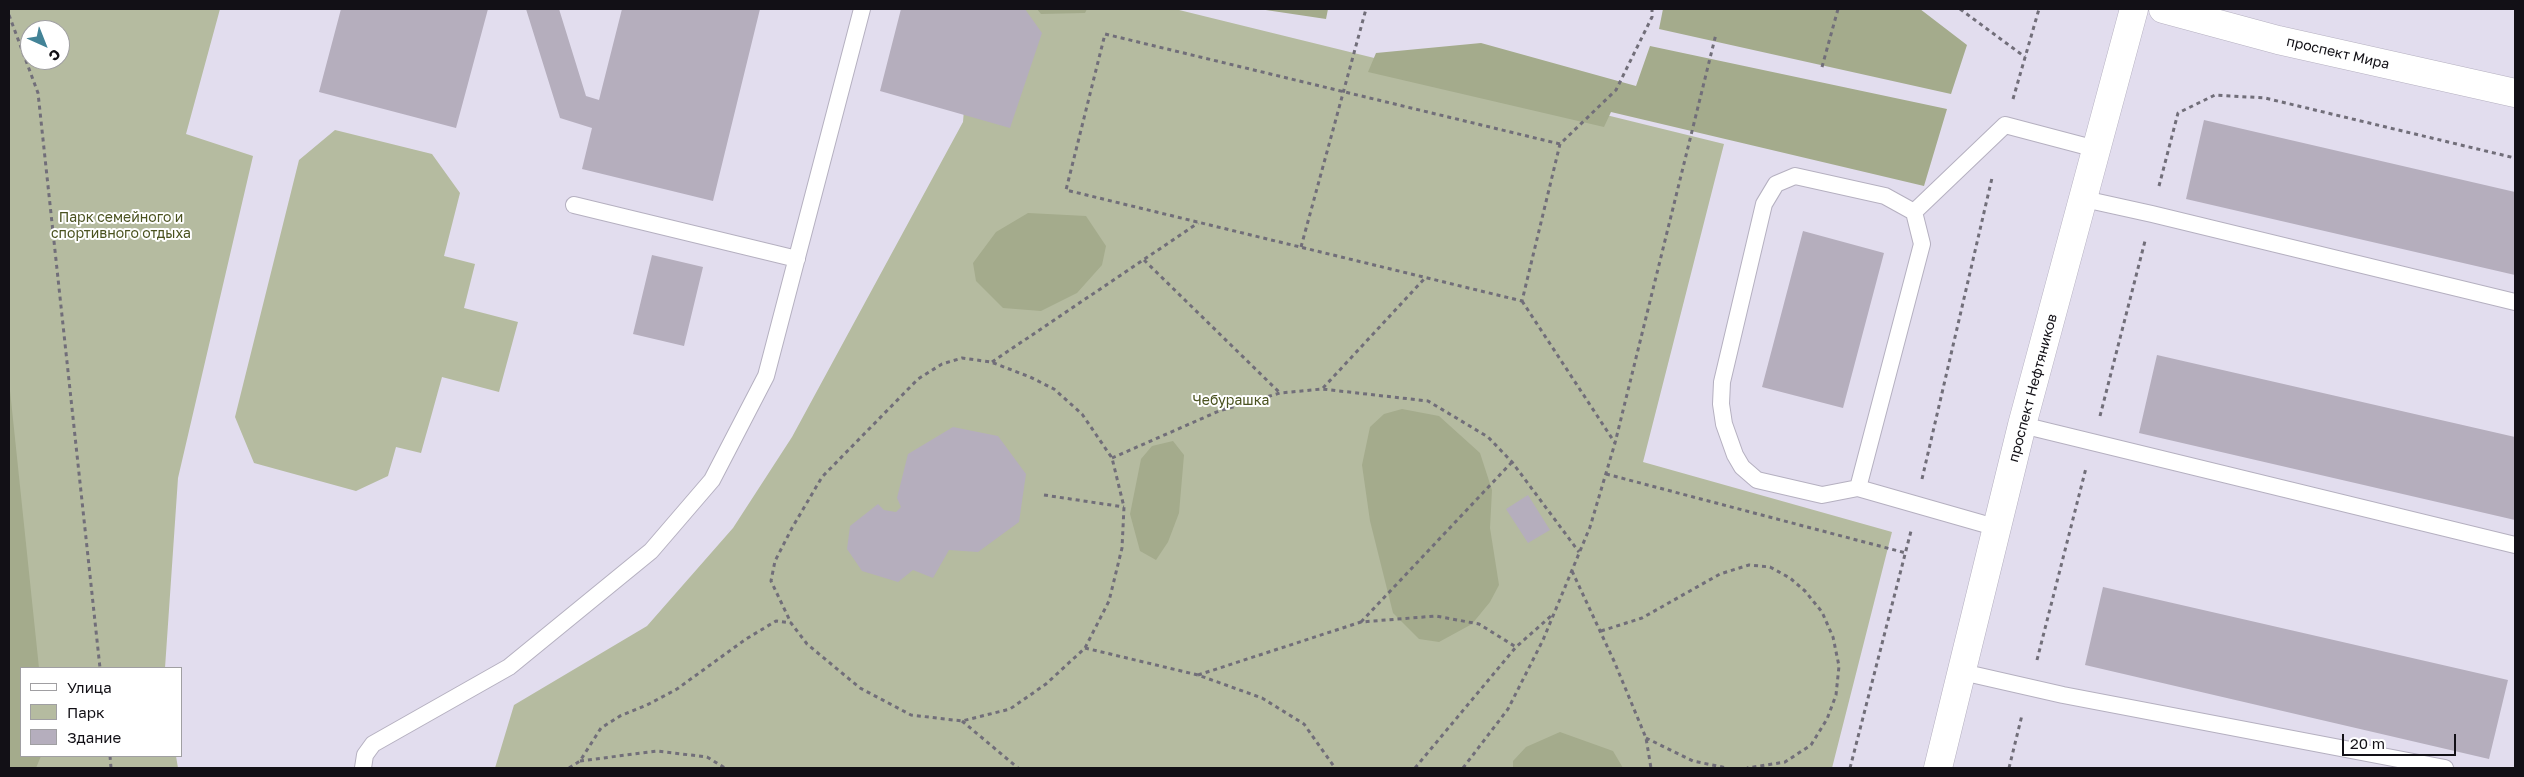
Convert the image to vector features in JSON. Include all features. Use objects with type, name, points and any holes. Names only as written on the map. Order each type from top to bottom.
[{"type":"main road","name":"проспект Нефтяников","points":[[1938,768],[2022,425],[2134,9]]},
{"type":"main road","name":"проспект Мира","points":[[2163,9],[2278,40],[2515,93]]},
{"type":"lane","points":[[363,768],[365,755],[373,744],[509,667],[644,557],[712,480],[766,376],[862,9]]},
{"type":"lane","points":[[1914,212],[2004,125],[2096,149]]},
{"type":"lane","points":[[1858,488],[1922,244],[1914,212],[1885,196],[1795,176],[1776,184],[1764,204],[1722,382],[1721,404],[1727,438],[1742,467],[1757,480],[1822,495],[1858,488],[1917,503],[1998,528]]},
{"type":"lane","points":[[2084,199],[2515,302]]},
{"type":"lane","points":[[574,205],[797,259]]},
{"type":"lane","points":[[2022,425],[2515,545]]},
{"type":"lane","points":[[1962,672],[2063,695],[2445,768]]},
{"type":"path","points":[[1301,247],[1366,9]]},
{"type":"path","points":[[1522,301],[1560,144],[1616,90],[1652,17],[1652,9]]},
{"type":"path","points":[[1822,67],[1838,9]]},
{"type":"path","points":[[1960,9],[2025,57]]},
{"type":"path","points":[[1850,768],[1906,553],[2004,125],[2039,9]]},
{"type":"path","points":[[9,14],[38,93],[100,667]]},
{"type":"path","points":[[1560,144],[1105,34],[1066,190],[1522,301],[1615,443]]},
{"type":"path","points":[[1464,768],[1508,709],[1553,614],[1590,527],[1615,443],[1716,34]]},
{"type":"path","points":[[2178,113],[2215,94],[2265,98],[2515,158]]},
{"type":"path","points":[[991,362],[1198,222]]},
{"type":"path","points":[[1144,260],[1280,393]]},
{"type":"path","points":[[1322,389],[1425,278]]},
{"type":"path","points":[[962,358],[991,362],[1030,376],[1054,389],[1082,414],[1112,458],[1124,507],[1122,548],[1109,601],[1085,648],[1046,684],[1010,709],[962,721],[911,715],[860,688],[807,644],[791,623],[771,581],[775,561],[822,477],[918,379],[942,364],[962,358]]},
{"type":"path","points":[[1112,458],[1220,411],[1280,393],[1322,389],[1428,401],[1488,437],[1512,462],[1579,552]]},
{"type":"path","points":[[1360,622],[1512,462]]},
{"type":"path","points":[[1606,474],[1906,553]]},
{"type":"path","points":[[1044,495],[1124,507]]},
{"type":"path","points":[[1601,632],[1642,618],[1720,574],[1749,565],[1770,567],[1790,578],[1805,591],[1822,612],[1833,637],[1839,666],[1836,694],[1827,719],[1811,745],[1785,762],[1747,768]]},
{"type":"path","points":[[1572,570],[1601,632],[1646,738],[1651,768]]},
{"type":"path","points":[[1415,768],[1516,647],[1553,614]]},
{"type":"path","points":[[1198,675],[1360,622],[1436,616],[1478,624],[1516,647]]},
{"type":"path","points":[[580,762],[601,728],[620,716],[647,706],[677,689],[746,639],[776,621],[791,623]]},
{"type":"path","points":[[1085,648],[1198,675],[1262,698],[1304,724],[1335,768]]},
{"type":"path","points":[[962,721],[1018,768]]},
{"type":"path","points":[[1646,738],[1693,761],[1727,768]]},
{"type":"path","points":[[568,768],[580,762],[657,751],[708,757],[725,768]]},
{"type":"green space","name":"Парк семейного и спортивного отдыха","points":[[9,9],[220,9],[186,134],[253,156],[178,478],[165,667],[20,667],[20,757],[176,757],[178,768],[9,768]]},
{"type":"green space","name":"Чебурашка","points":[[972,9],[1175,9],[1724,144],[1643,462],[1892,532],[1832,768],[495,768],[514,705],[647,626],[733,528],[792,437],[963,122]]},
{"type":"green space","points":[[1037,9],[1087,9],[1085,13],[1041,14]]},
{"type":"green space","points":[[1259,9],[1328,9],[1326,19]]},
{"type":"green space","points":[[1663,9],[1920,9],[1967,45],[1951,94],[1659,29]]},
{"type":"green space","points":[[1481,43],[1636,86],[1650,46],[1947,109],[1924,186],[1611,112],[1604,127],[1368,72],[1376,53]]},
{"type":"green space","points":[[335,130],[432,154],[460,193],[444,256],[475,264],[464,308],[518,322],[499,392],[442,377],[421,453],[396,447],[388,476],[356,491],[254,463],[235,417],[299,160]]},
{"type":"green space","points":[[1028,213],[1086,216],[1106,246],[1102,265],[1077,293],[1041,311],[1003,308],[976,281],[973,263],[996,232]]},
{"type":"green space","points":[[9,381],[39,667],[20,667],[20,757],[41,757],[36,768],[9,768]]},
{"type":"green space","points":[[1402,409],[1439,416],[1480,453],[1492,490],[1490,528],[1499,585],[1490,602],[1472,624],[1439,642],[1419,639],[1393,613],[1370,521],[1362,465],[1370,427],[1384,414]]},
{"type":"green space","points":[[1173,441],[1184,455],[1179,513],[1168,542],[1156,560],[1140,551],[1130,514],[1141,459],[1152,446]]},
{"type":"green space","points":[[1560,732],[1613,751],[1623,768],[1513,768],[1513,761],[1526,747]]},
{"type":"building","points":[[341,9],[488,9],[456,128],[319,92]]},
{"type":"building","points":[[526,9],[559,9],[586,96],[599,100],[622,9],[760,9],[713,201],[582,169],[592,128],[560,118]]},
{"type":"building","points":[[901,9],[1025,9],[1042,33],[1010,128],[880,91]]},
{"type":"building","points":[[2204,120],[2515,192],[2515,275],[2186,199]]},
{"type":"building","points":[[1803,231],[1884,253],[1843,408],[1762,387]]},
{"type":"building","points":[[652,255],[703,267],[684,346],[633,334]]},
{"type":"building","points":[[2157,355],[2515,437],[2515,520],[2139,433]]},
{"type":"building","points":[[953,427],[998,436],[1026,474],[1019,522],[978,552],[949,550],[933,578],[913,570],[898,582],[862,571],[847,549],[850,526],[878,504],[884,510],[896,512],[901,507],[897,498],[908,454]]},
{"type":"building","points":[[1528,495],[1550,530],[1528,543],[1506,509]]},
{"type":"building","points":[[2103,587],[2508,680],[2489,759],[2085,665]]}]
